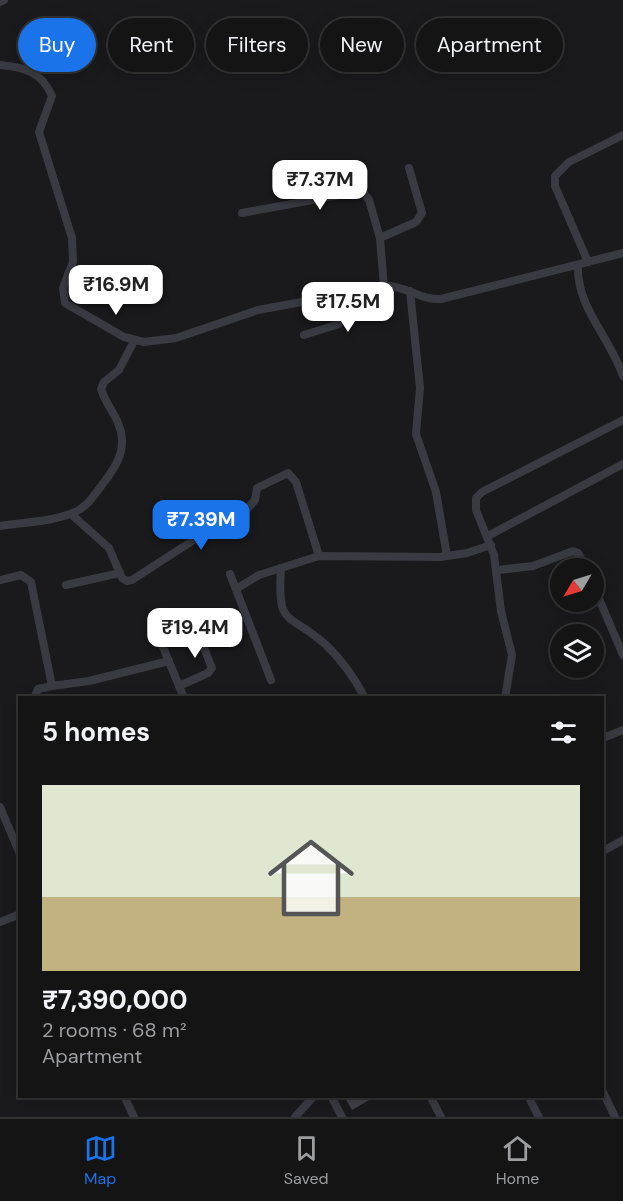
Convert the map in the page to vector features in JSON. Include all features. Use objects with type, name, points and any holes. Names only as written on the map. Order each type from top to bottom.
[{"type":"street","points":[[0,2],[4,0]]},
{"type":"street","points":[[0,65],[30,70],[49,87],[52,96],[39,132],[72,238],[73,262],[63,288],[66,303],[134,341],[176,338],[258,310],[384,287],[400,287],[429,300],[441,299],[623,253]]},
{"type":"street","points":[[588,262],[555,186],[555,176],[569,162],[623,135]]},
{"type":"street","points":[[380,238],[420,219],[422,213],[410,168]]},
{"type":"street","points":[[242,213],[362,191],[369,200],[380,238],[384,287]]},
{"type":"street","points":[[578,264],[580,294],[619,356],[623,376]]},
{"type":"street","points":[[410,291],[420,388],[416,434],[435,492],[447,556]]},
{"type":"street","points":[[304,335],[339,324],[340,317],[335,296]]},
{"type":"street","points":[[0,526],[71,514],[87,504],[119,457],[122,440],[119,424],[101,389],[104,382],[119,370],[134,341]]},
{"type":"street","points":[[505,696],[512,655],[501,611],[498,570],[475,502],[482,492],[623,420]]},
{"type":"street","points":[[488,536],[623,464]]},
{"type":"street","points":[[71,514],[109,548],[120,573],[127,581],[248,508],[255,500],[257,488],[284,473],[293,476],[296,482],[319,556]]},
{"type":"street","points":[[236,589],[252,578],[319,556],[447,556],[467,553],[491,545]]},
{"type":"street","points":[[554,558],[573,551],[578,553],[581,558]]},
{"type":"street","points":[[498,570],[533,566],[550,560]]},
{"type":"street","points":[[281,568],[279,598],[289,620],[326,645],[350,672],[364,696]]},
{"type":"street","points":[[66,585],[120,573]]},
{"type":"street","points":[[230,574],[271,680]]},
{"type":"street","points":[[0,580],[21,575],[32,582],[52,686]]},
{"type":"street","points":[[604,610],[623,655]]},
{"type":"street","points":[[179,686],[208,673],[212,668],[195,626]]},
{"type":"street","points":[[158,635],[183,696]]},
{"type":"street","points":[[35,696],[38,689],[89,681],[169,661]]},
{"type":"street","points":[[604,738],[623,730]]},
{"type":"street","points":[[0,807],[18,849]]},
{"type":"street","points":[[604,850],[623,840]]},
{"type":"street","points":[[0,922],[18,915]]},
{"type":"street","points":[[604,1094],[615,1117]]},
{"type":"street","points":[[295,1117],[312,1098]]},
{"type":"street","points":[[332,1098],[342,1117]]},
{"type":"street","points":[[431,1098],[441,1117]]},
{"type":"street","points":[[529,1098],[538,1117]]},
{"type":"street","points":[[126,1100],[134,1117]]},
{"type":"building","points":[[345,1098],[371,1098],[371,1099],[352,1110]]}]
